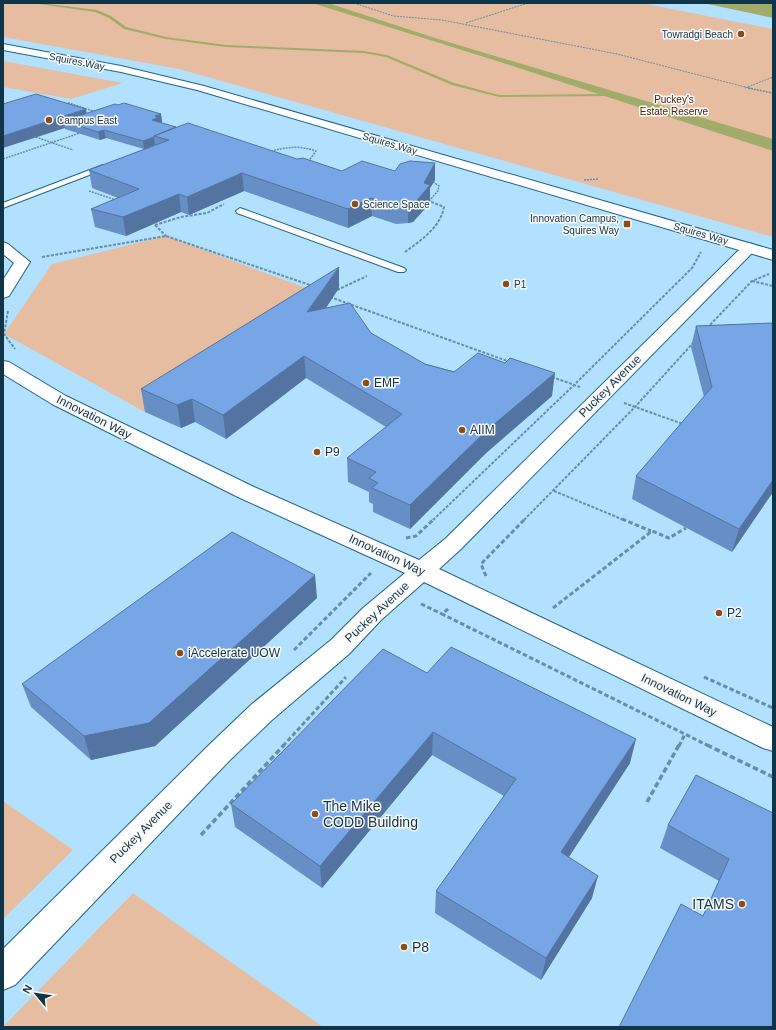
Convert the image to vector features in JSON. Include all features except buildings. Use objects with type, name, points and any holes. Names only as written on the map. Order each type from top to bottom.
[{"type":"street","name":"Squires Way","points":[[3,47],[121,69],[200,88],[773,255]]},
{"type":"street","points":[[3,247],[22,262],[3,293]]},
{"type":"street","name":"Puckey Avenue","points":[[3,973],[220,752],[262,712],[340,647],[372,614],[453,544],[749,248]]},
{"type":"street","name":"Innovation Way","points":[[10,358],[59,400],[226,482],[422,571],[773,740]]},
{"type":"lane","points":[[3,206],[111,166]]},
{"type":"lane","points":[[240,211],[401,270]]},
{"type":"path","points":[[354,3],[393,16],[442,20],[617,54],[745,88],[773,93]]},
{"type":"path","points":[[464,24],[528,3]]},
{"type":"path","points":[[745,88],[773,77]]},
{"type":"path","points":[[62,105],[69,103],[102,114]]},
{"type":"path","points":[[3,159],[85,131]]},
{"type":"path","points":[[29,135],[73,150]]},
{"type":"path","points":[[266,152],[289,145],[305,147],[316,151],[306,165]]},
{"type":"path","points":[[404,252],[434,228],[444,215],[444,207],[429,201],[438,190],[439,186],[429,179]]},
{"type":"path","points":[[66,182],[96,193],[107,199],[120,200]]},
{"type":"path","points":[[155,225],[181,217],[206,213],[226,203]]},
{"type":"path","points":[[152,224],[166,236],[314,287]]},
{"type":"path","points":[[37,258],[166,236]]},
{"type":"path","points":[[402,539],[416,536],[574,385],[692,268],[702,249]]},
{"type":"path","points":[[704,331],[752,281],[773,272]]},
{"type":"path","points":[[752,281],[773,286]]},
{"type":"path","points":[[325,295],[515,364]]},
{"type":"path","points":[[10,358],[4,334],[7,312],[12,306]]},
{"type":"path","points":[[442,614],[486,577],[481,564],[635,407],[694,342]]},
{"type":"path","points":[[552,377],[684,425]]},
{"type":"path","points":[[554,491],[669,538],[686,528]]},
{"type":"path","points":[[546,605],[553,608],[652,531]]},
{"type":"path","points":[[417,602],[773,777]]},
{"type":"path","points":[[201,835],[348,675]]},
{"type":"path","points":[[647,802],[685,734]]},
{"type":"green space","name":"Puckey's Estate Reserve","points":[[3,3],[642,3],[773,29],[773,237],[179,69],[3,37]]},
{"type":"green space","points":[[3,61],[123,83],[71,99],[3,87]]},
{"type":"green space","points":[[166,236],[325,295],[145,412],[4,334],[52,264]]},
{"type":"green space","points":[[3,801],[73,850],[3,919]]},
{"type":"green space","points":[[133,893],[323,1027],[3,1027]]},
{"type":"shaded area","points":[[312,3],[328,3],[435,38],[773,139],[773,151],[500,62]]},
{"type":"shaded area","points":[[703,3],[773,3],[773,18]]},
{"type":"waterway","points":[[34,3],[96,11],[110,17],[125,28],[166,38],[226,46],[364,52],[387,56],[453,84],[499,96],[607,95]]},
{"type":"place","name":"Towradgi Beach","points":[[741,34]]},
{"type":"place","name":"Campus East","points":[[49,120]]},
{"type":"place","name":"Science Space","points":[[355,204]]},
{"type":"place","name":"Innovation Campus, Squires Way","points":[[627,224]]},
{"type":"place","name":"P1","points":[[506,284]]},
{"type":"place","name":"EMF","points":[[366,383]]},
{"type":"place","name":"AIIM","points":[[462,430]]},
{"type":"place","name":"P9","points":[[317,452]]},
{"type":"place","name":"P2","points":[[719,613]]},
{"type":"place","name":"iAccelerate UOW","points":[[180,653]]},
{"type":"place","name":"The Mike CODD Building","points":[[315,814]]},
{"type":"place","name":"ITAMS","points":[[742,904]]},
{"type":"place","name":"P8","points":[[404,947]]}]
